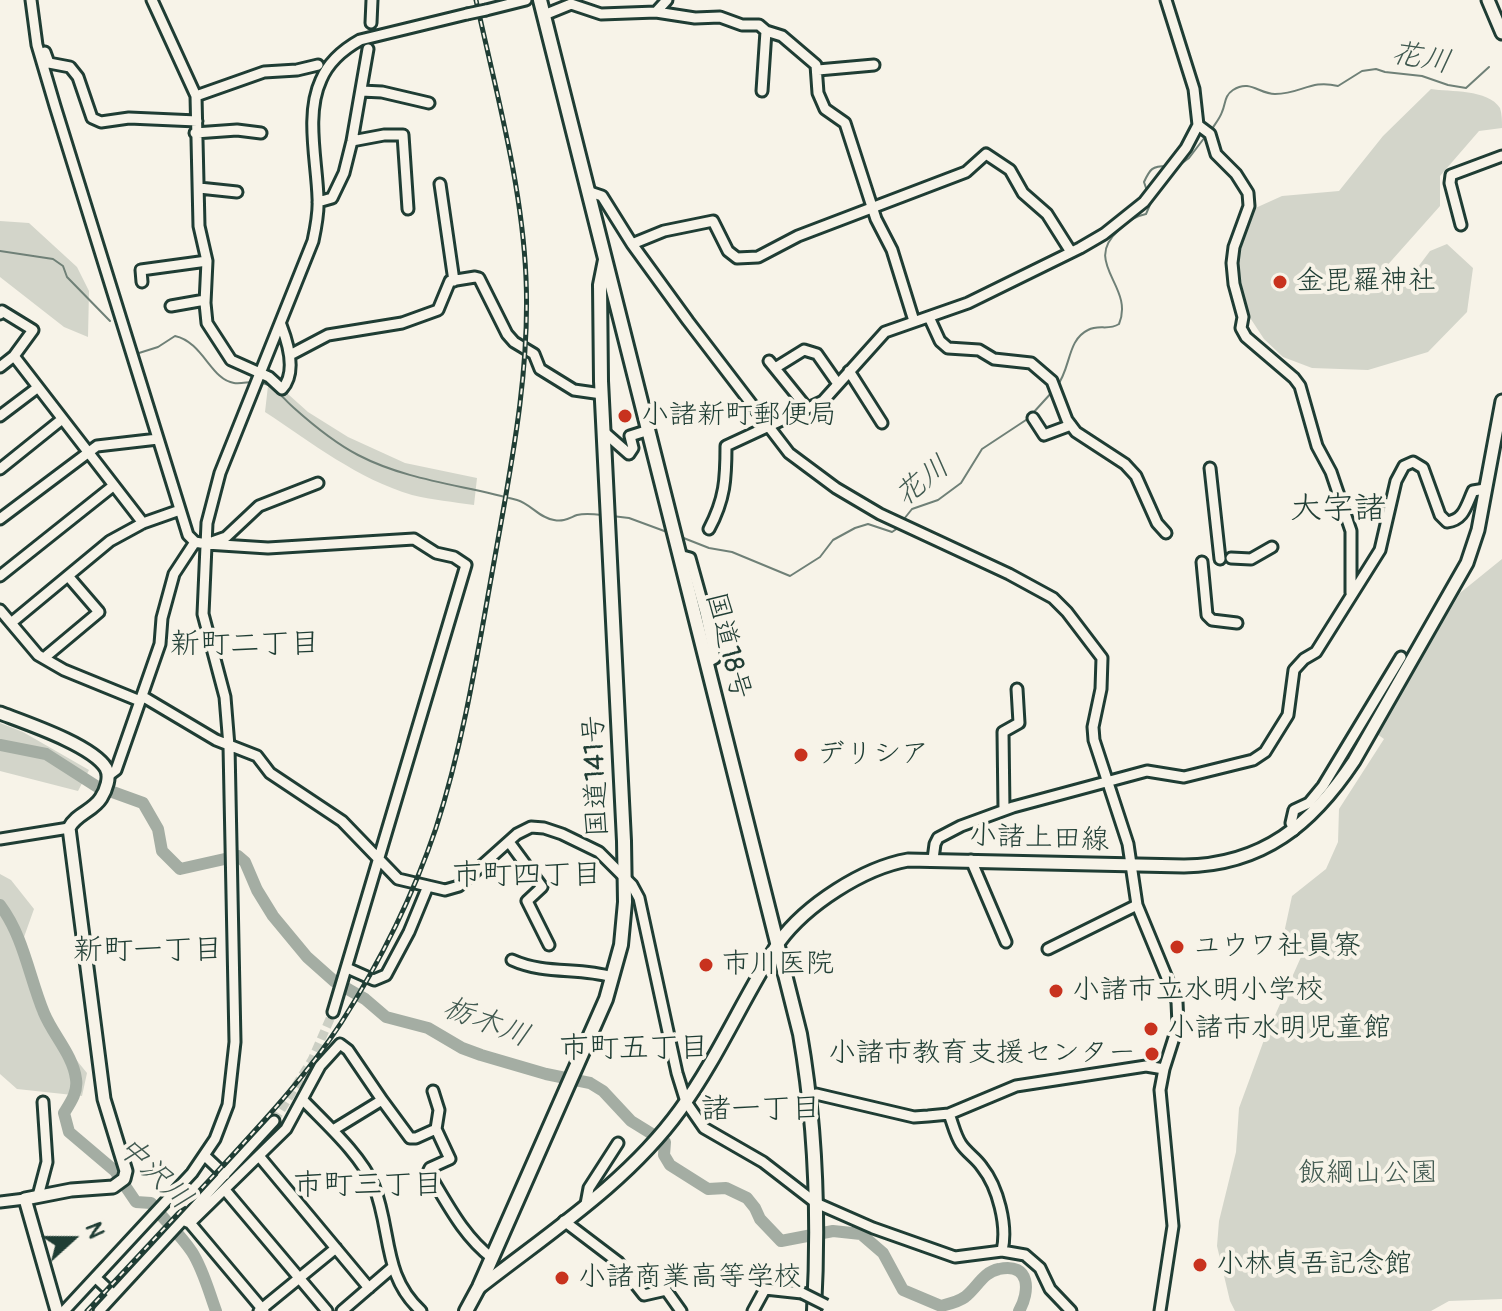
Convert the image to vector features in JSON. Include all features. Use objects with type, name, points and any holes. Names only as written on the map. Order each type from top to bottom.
[{"type":"highway","name":"国道18号","points":[[540,0],[800,1034],[810,1096],[820,1308]]},
{"type":"highway","name":"国道141号","points":[[466,1311],[606,999],[621,945],[625,878],[602,394],[600,300],[606,256]]},
{"type":"highway","points":[[600,300],[617,300]]},
{"type":"main road","points":[[1488,0],[1502,33]]},
{"type":"main road","name":"小諸上田線","points":[[479,1287],[625,1172],[652,1144],[686,1102],[779,942],[811,908],[866,876],[899,862],[933,859],[1131,865],[1214,864],[1255,852],[1294,830],[1315,812],[1343,778],[1462,574],[1475,540],[1502,401]]},
{"type":"main road","points":[[0,713],[75,744],[106,767],[108,776],[100,800],[69,828],[104,1099],[126,1171],[124,1179],[113,1187],[71,1190],[25,1199],[57,1311]]},
{"type":"street","points":[[31,0],[37,45],[188,535],[195,542],[206,544],[268,548],[414,539],[436,553],[454,557],[466,565],[333,1012]]},
{"type":"street","points":[[152,0],[196,96],[199,226],[207,261],[207,323],[231,360],[259,376],[276,381],[282,389],[287,384],[290,355],[281,325]]},
{"type":"street","points":[[371,23],[372,0]]},
{"type":"street","points":[[64,1311],[184,1184],[205,1156],[228,1105],[234,1062],[229,746],[225,697],[203,614],[206,544],[210,504],[220,473],[313,241],[318,202],[315,107],[322,77],[348,47],[371,36],[526,0]]},
{"type":"street","points":[[656,12],[667,0]]},
{"type":"street","points":[[709,529],[721,506],[725,487],[726,446],[823,401],[885,332],[968,303],[1071,252],[1104,234],[1144,202],[1186,148],[1198,125],[1194,89],[1166,0]]},
{"type":"street","points":[[544,15],[571,4],[601,14],[656,12],[695,18],[720,17],[742,25],[759,25],[782,36],[816,65],[818,93],[825,109],[845,123],[872,208],[892,250],[914,321]]},
{"type":"street","points":[[762,91],[766,31]]},
{"type":"street","points":[[37,45],[43,48],[49,63],[70,67],[78,77],[92,118],[101,122],[129,118],[197,121]]},
{"type":"street","points":[[318,202],[332,198],[344,173],[368,49]]},
{"type":"street","points":[[196,96],[264,72],[318,65]]},
{"type":"street","points":[[818,70],[874,65]]},
{"type":"street","points":[[361,91],[382,92],[429,103]]},
{"type":"street","points":[[1198,125],[1210,134],[1216,154],[1236,174],[1248,193],[1249,206],[1234,247],[1232,263],[1243,317],[1241,328],[1246,337],[1300,386],[1317,446],[1331,472],[1351,531],[1351,593]]},
{"type":"street","points":[[195,133],[237,130],[261,133]]},
{"type":"street","points":[[352,141],[403,135],[408,209]]},
{"type":"street","points":[[632,244],[664,231],[713,221],[728,251],[745,260],[758,257],[798,236],[837,224],[966,172],[986,154],[1010,170],[1023,193],[1053,222],[1071,252]]},
{"type":"street","points":[[1461,225],[1450,183],[1451,175],[1502,156]]},
{"type":"street","points":[[440,184],[454,281]]},
{"type":"street","points":[[199,188],[237,192]]},
{"type":"street","points":[[590,192],[602,196],[632,244],[789,453],[836,488],[880,514],[1053,598],[1102,658],[1094,740],[1125,835],[1137,905],[1178,1008],[1178,1025],[1164,1069],[1160,1099],[1173,1226],[1160,1311]]},
{"type":"street","points":[[142,282],[141,270],[207,261]]},
{"type":"street","points":[[290,355],[328,335],[402,323],[438,310],[450,281],[479,278],[507,334],[534,354],[540,369],[574,390],[602,394]]},
{"type":"street","points":[[171,306],[205,300]]},
{"type":"street","points":[[0,314],[2,311],[33,330],[14,356],[0,367]]},
{"type":"street","points":[[929,317],[940,341],[948,348],[979,350],[994,359],[1031,363],[1052,381],[1076,432],[1125,464],[1136,476],[1157,523],[1166,533]]},
{"type":"street","points":[[807,408],[772,364],[804,350],[817,354],[838,384]]},
{"type":"street","points":[[14,356],[143,523]]},
{"type":"street","points":[[849,371],[882,423]]},
{"type":"street","points":[[0,416],[37,388]]},
{"type":"street","points":[[1033,418],[1044,435],[1071,425]]},
{"type":"street","points":[[0,469],[61,420]]},
{"type":"street","points":[[604,432],[629,454],[633,448],[630,436],[649,430]]},
{"type":"street","points":[[0,519],[97,446],[158,439]]},
{"type":"street","points":[[933,859],[938,838],[953,829],[1004,810],[1147,771],[1184,777],[1241,765],[1260,757],[1288,715],[1294,670],[1316,652],[1384,542],[1392,492],[1404,466],[1413,462],[1423,468],[1440,515],[1447,522],[1459,519],[1473,491],[1485,489]]},
{"type":"street","points":[[1210,468],[1225,559],[1251,559],[1272,547]]},
{"type":"street","points":[[206,544],[226,537],[259,506],[318,483]]},
{"type":"street","points":[[0,576],[113,486]]},
{"type":"street","points":[[11,623],[110,541],[143,523],[180,510]]},
{"type":"street","points":[[108,776],[116,770],[160,644],[162,618],[174,574],[195,542]]},
{"type":"street","points":[[1202,562],[1207,615],[1212,620],[1237,623]]},
{"type":"street","points":[[44,658],[99,612],[68,576]]},
{"type":"street","points":[[0,610],[44,658],[74,674],[141,699],[229,746],[257,756],[270,773],[342,821],[398,879],[445,890],[459,886],[517,834],[531,827],[544,828],[599,852],[636,889],[686,1102],[704,1128],[763,1162],[816,1203],[873,1228],[955,1257],[1018,1252],[1034,1260],[1050,1289],[1071,1311]]},
{"type":"street","points":[[1294,830],[1291,823],[1294,810],[1309,803],[1323,786],[1401,657]]},
{"type":"street","points":[[1004,810],[1003,732],[1019,723],[1017,689]]},
{"type":"street","points":[[0,839],[69,828]]},
{"type":"street","points":[[509,842],[542,887],[527,901],[549,945]]},
{"type":"street","points":[[971,860],[1006,942]]},
{"type":"street","points":[[346,972],[374,980],[386,975],[405,941],[428,886]]},
{"type":"street","points":[[1048,949],[1137,905]]},
{"type":"street","points":[[512,960],[547,971],[593,972],[612,977]]},
{"type":"street","points":[[186,1221],[225,1190],[286,1129],[320,1066],[340,1044],[348,1050],[410,1138],[436,1129]]},
{"type":"street","points":[[810,1096],[816,1094],[860,1102],[914,1117],[949,1114],[1016,1086],[1146,1066],[1164,1069]]},
{"type":"street","points":[[433,1091],[439,1110],[436,1129],[450,1159],[430,1168],[428,1172],[465,1232],[475,1245],[492,1258]]},
{"type":"street","points":[[303,1100],[333,1130],[373,1183],[399,1284],[421,1311]]},
{"type":"street","points":[[333,1130],[382,1100]]},
{"type":"street","points":[[38,1196],[47,1162],[43,1102]]},
{"type":"street","points":[[949,1114],[959,1140],[966,1152],[982,1167],[998,1202],[1006,1236],[1002,1251]]},
{"type":"street","points":[[99,1311],[186,1221],[274,1121]]},
{"type":"street","points":[[586,1204],[589,1188],[618,1143]]},
{"type":"street","points":[[205,1156],[225,1175]]},
{"type":"street","points":[[259,1156],[369,1288]]},
{"type":"street","points":[[225,1190],[327,1311]]},
{"type":"street","points":[[0,1202],[25,1199]]},
{"type":"street","points":[[186,1221],[262,1310],[336,1248]]},
{"type":"street","points":[[564,1221],[618,1262],[644,1295],[666,1290],[681,1311]]},
{"type":"street","points":[[342,1311],[393,1267]]},
{"type":"street","points":[[96,1278],[113,1294]]},
{"type":"street","points":[[753,1311],[765,1289],[802,1293],[820,1308]]},
{"type":"green space","points":[[1431,89],[1487,97],[1500,108],[1502,128],[1479,131],[1440,176],[1440,206],[1384,269],[1403,287],[1430,251],[1447,244],[1473,268],[1467,312],[1428,352],[1368,370],[1312,368],[1283,357],[1264,339],[1241,304],[1229,266],[1240,215],[1282,196],[1339,191],[1383,136]]},
{"type":"green space","points":[[0,221],[29,223],[77,267],[89,291],[88,337],[64,327],[0,277]]},
{"type":"green space","points":[[269,377],[308,412],[348,437],[405,463],[477,478],[474,505],[412,495],[373,480],[336,459],[265,412]]},
{"type":"green space","name":"飯綱山公園","points":[[1502,559],[1502,1299],[1449,1301],[1431,1311],[1235,1311],[1217,1246],[1219,1221],[1236,1152],[1239,1108],[1264,1040],[1301,957],[1281,947],[1292,896],[1326,869],[1338,842],[1339,809],[1384,739],[1377,734],[1460,593]]},
{"type":"green space","points":[[0,723],[23,732],[89,770],[78,791],[0,771]]},
{"type":"green space","points":[[0,874],[11,880],[34,909],[19,951],[38,1013],[87,1073],[82,1096],[17,1089],[0,1074]]},
{"type":"waterway","name":"花川","points":[[1212,129],[1228,95],[1239,87],[1250,86],[1275,94],[1320,84],[1338,86],[1362,71],[1376,69],[1422,76],[1466,88],[1489,67]]},
{"type":"waterway","name":"花川","points":[[1177,167],[1189,158],[1205,137]]},
{"type":"waterway","name":"花川","points":[[1147,191],[1144,182],[1150,171],[1167,166]]},
{"type":"waterway","name":"花川","points":[[1057,386],[1076,340],[1092,328],[1119,324],[1122,310],[1120,298],[1105,253],[1119,230],[1146,214],[1152,200]]},
{"type":"waterway","name":"花川","points":[[0,251],[53,259],[63,266],[67,277],[110,321]]},
{"type":"waterway","name":"花川","points":[[139,353],[158,347],[175,336],[193,345],[226,380],[254,382]]},
{"type":"waterway","name":"花川","points":[[260,382],[275,389],[333,439],[377,464],[416,477],[517,500],[554,520],[583,514],[602,515]]},
{"type":"waterway","name":"花川","points":[[1033,413],[1053,391]]},
{"type":"waterway","name":"花川","points":[[904,519],[912,509],[938,500],[961,483],[982,449],[1029,418]]},
{"type":"waterway","name":"花川","points":[[612,516],[629,518],[667,532]]},
{"type":"waterway","name":"花川","points":[[681,537],[709,548],[732,552],[790,576],[820,557],[833,540],[855,528],[868,524],[892,532],[898,528]]},
{"type":"waterway","name":"栃木川","points":[[0,745],[46,754],[96,786],[143,803],[158,829],[162,851],[180,869],[238,856],[245,862],[273,916],[307,957],[334,981],[365,999],[386,1017],[428,1028],[462,1048],[546,1074],[590,1083],[603,1091],[631,1121],[665,1142],[664,1155],[670,1165],[708,1189],[726,1188],[747,1198],[760,1219],[781,1241],[833,1231],[861,1234],[883,1253],[903,1290],[941,1306],[965,1297],[993,1271],[1017,1270],[1022,1274],[1026,1288],[1019,1311]]},
{"type":"waterway","name":"中沢川","points":[[0,905],[21,944],[44,1013],[74,1070],[76,1088],[64,1113],[69,1132],[115,1171],[136,1202],[151,1203],[182,1239],[199,1266],[216,1311]]},
{"type":"tunnel","points":[[274,1121],[312,1060],[333,1012]]},
{"type":"railway","points":[[87,1311],[265,1119],[327,1043],[382,952],[417,879],[436,828],[470,691],[502,517],[518,415],[527,312],[519,208],[507,138],[476,0]]},
{"type":"place","name":"金毘羅神社","points":[[1280,282]]},
{"type":"place","name":"小諸新町郵便局","points":[[625,416]]},
{"type":"place","name":"デリシア","points":[[801,755]]},
{"type":"place","name":"ユウワ社員寮","points":[[1177,947]]},
{"type":"place","name":"市川医院","points":[[706,965]]},
{"type":"place","name":"小諸市立水明小学校","points":[[1056,991]]},
{"type":"place","name":"小諸市水明児童館","points":[[1151,1029]]},
{"type":"place","name":"小諸市教育支援センター","points":[[1152,1054]]},
{"type":"place","name":"小林貞吾記念館","points":[[1200,1265]]},
{"type":"place","name":"小諸商業高等学校","points":[[562,1278]]},
{"type":"district","name":"大字諸","points":[[1338,510]]},
{"type":"district","name":"新町二丁目","points":[[245,645]]},
{"type":"district","name":"市町四丁目","points":[[527,876]]},
{"type":"district","name":"新町一丁目","points":[[148,951]]},
{"type":"district","name":"市町五丁目","points":[[634,1049]]},
{"type":"district","name":"諸一丁目","points":[[761,1110]]},
{"type":"district","name":"市町三丁目","points":[[368,1186]]}]
